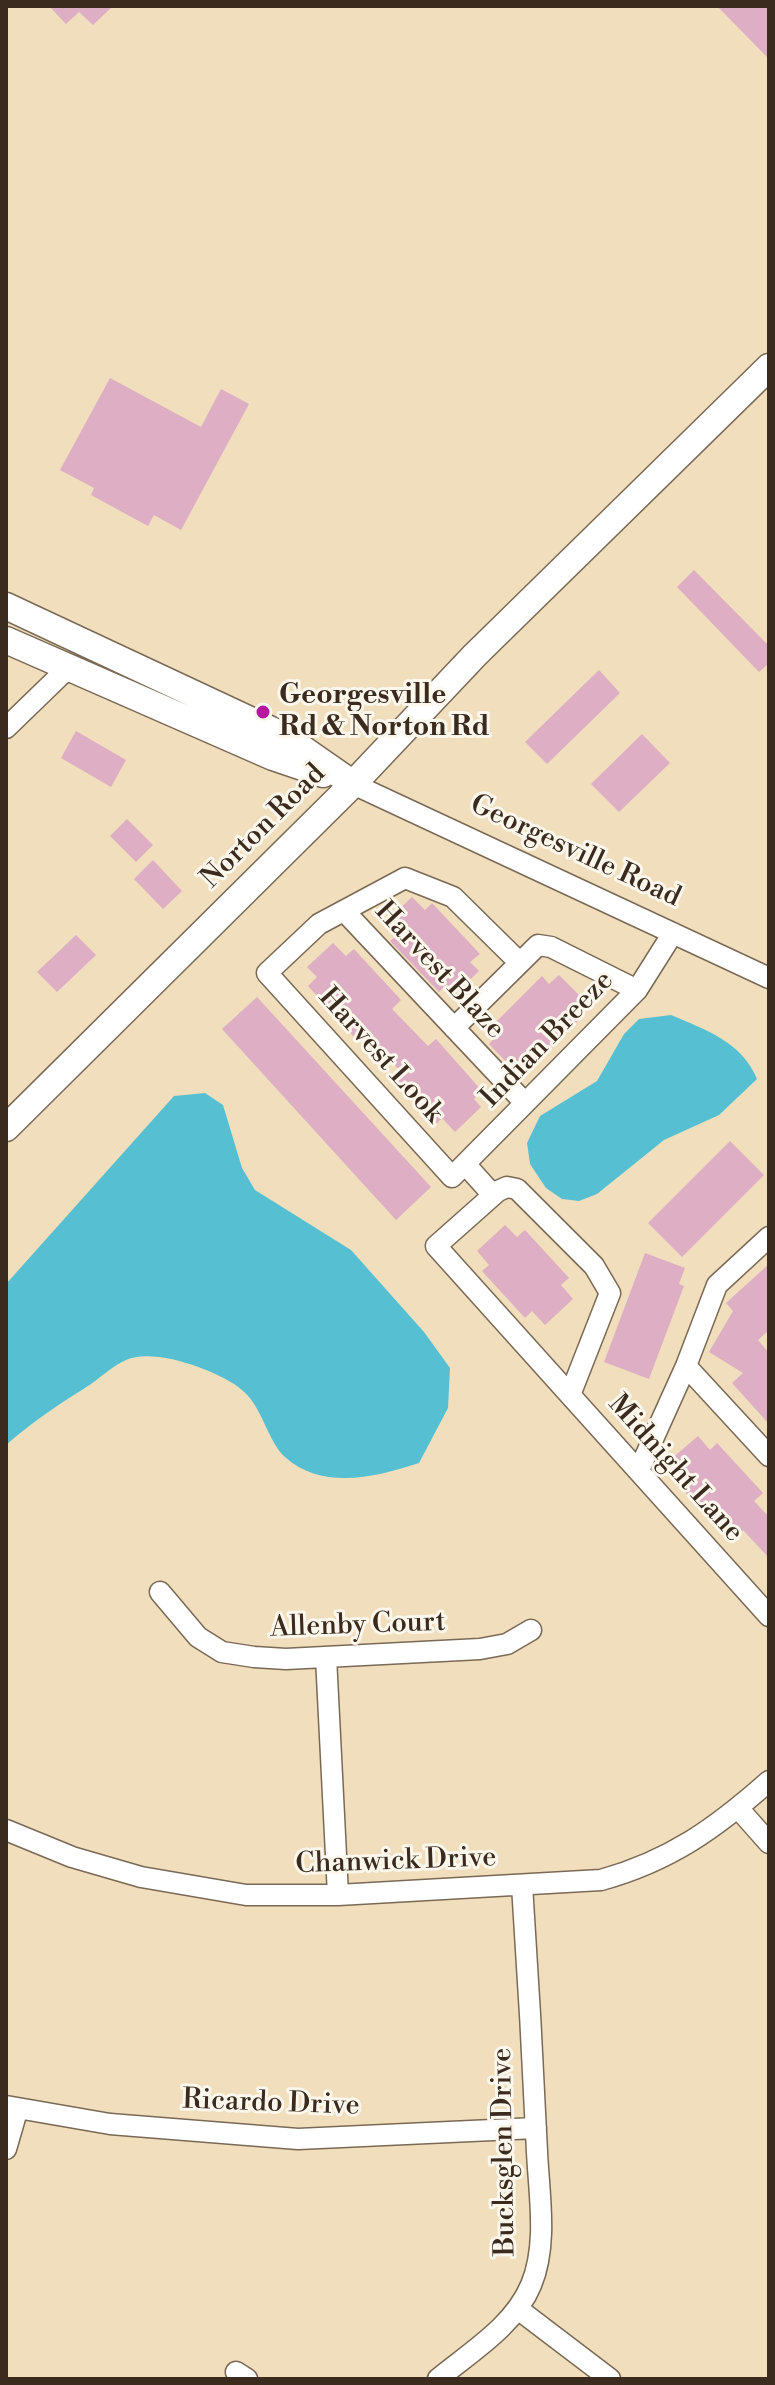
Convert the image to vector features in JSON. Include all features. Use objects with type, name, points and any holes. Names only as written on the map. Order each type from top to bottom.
[{"type":"main road","name":"Norton Road","points":[[6,1128],[353,784],[475,655],[769,367]]},
{"type":"main road","name":"Georgesville Road","points":[[6,606],[284,736],[353,784]]},
{"type":"main road","name":"Georgesville Road","points":[[6,640],[273,757],[353,784]]},
{"type":"street","points":[[6,728],[68,668]]},
{"type":"street","name":"Georgesville Road","points":[[353,784],[769,978]]},
{"type":"street","points":[[345,912],[405,878],[427,884],[453,897],[518,961]]},
{"type":"street","name":"Harvest Look","points":[[345,912],[319,924],[267,973],[459,1171]]},
{"type":"street","name":"Harvest Blaze","points":[[345,912],[525,1103]]},
{"type":"street","name":"Indian Breeze","points":[[459,1171],[637,990],[673,933]]},
{"type":"street","points":[[454,1028],[518,961],[538,945],[551,947],[637,990]]},
{"type":"street","points":[[459,1171],[493,1195]]},
{"type":"street","name":"Midnight Lane","points":[[570,1395],[610,1293],[594,1266],[517,1189],[507,1187],[493,1195],[436,1246],[570,1395],[639,1470],[769,1616]]},
{"type":"street","points":[[639,1470],[686,1366],[717,1285],[769,1237]]},
{"type":"street","points":[[686,1366],[769,1456]]},
{"type":"street","name":"Allenby Court","points":[[160,1592],[198,1637],[222,1652],[286,1659],[480,1649],[507,1644],[531,1630]]},
{"type":"street","points":[[326,1657],[338,1895]]},
{"type":"street","name":"Chanwick Drive","points":[[6,1830],[72,1857],[141,1877],[246,1895],[338,1895],[601,1880],[640,1869],[678,1852],[769,1781]]},
{"type":"street","points":[[738,1808],[769,1843]]},
{"type":"street","name":"Bucksglen Drive","points":[[438,2379],[518,2309],[532,2283],[540,2233],[522,1885]]},
{"type":"street","points":[[6,2149],[11,2108]]},
{"type":"street","name":"Ricardo Drive","points":[[11,2108],[110,2124],[298,2139],[536,2128]]},
{"type":"street","points":[[518,2309],[610,2379]]},
{"type":"water","points":[[671,1015],[710,1032],[732,1046],[757,1079],[719,1115],[664,1140],[597,1194],[579,1201],[562,1199],[546,1188],[530,1164],[527,1143],[540,1116],[597,1081],[624,1034],[639,1019]]},
{"type":"water","points":[[205,1093],[223,1105],[242,1168],[255,1190],[351,1250],[424,1332],[450,1368],[448,1408],[419,1463],[385,1473],[350,1478],[333,1478],[300,1468],[279,1450],[255,1405],[242,1390],[203,1369],[153,1357],[138,1357],[117,1365],[6,1445],[6,1284],[174,1096]]},
{"type":"building","points":[[49,6],[113,6],[93,25],[79,12],[66,24]]},
{"type":"building","points":[[717,6],[769,6],[769,59]]},
{"type":"building","points":[[110,378],[201,427],[221,389],[249,404],[181,530],[154,515],[148,526],[91,495],[94,488],[60,470]]},
{"type":"building","points":[[694,570],[769,646],[769,663],[759,672],[677,587]]},
{"type":"building","points":[[599,670],[620,693],[547,764],[525,742]]},
{"type":"building","points":[[76,731],[126,760],[111,787],[61,758]]},
{"type":"building","points":[[642,734],[670,763],[619,812],[591,784]]},
{"type":"building","points":[[127,819],[153,845],[136,862],[110,836]]},
{"type":"building","points":[[153,860],[182,891],[163,909],[134,879]]},
{"type":"building","points":[[412,897],[425,910],[432,903],[480,954],[470,962],[479,971],[453,996],[444,987],[439,992],[390,941],[396,936],[385,923]]},
{"type":"building","points":[[76,935],[96,955],[57,992],[37,972]]},
{"type":"building","points":[[333,943],[346,956],[354,949],[401,1000],[392,1009],[428,1046],[436,1039],[482,1091],[474,1099],[481,1107],[455,1132],[442,1118],[435,1125],[391,1077],[399,1070],[366,1032],[357,1040],[308,986],[317,977],[307,967]]},
{"type":"building","points":[[559,975],[584,1000],[574,1011],[581,1018],[534,1064],[527,1057],[514,1070],[489,1044],[501,1031],[494,1024],[542,976],[549,984]]},
{"type":"building","points":[[257,997],[431,1187],[396,1220],[222,1029]]},
{"type":"building","points":[[730,1141],[764,1175],[682,1257],[648,1223]]},
{"type":"building","points":[[505,1225],[517,1237],[525,1230],[569,1278],[561,1285],[573,1299],[545,1325],[532,1311],[525,1318],[482,1271],[489,1265],[477,1251]]},
{"type":"building","points":[[645,1253],[685,1268],[679,1284],[684,1286],[649,1379],[604,1362]]},
{"type":"building","points":[[769,1264],[769,1330],[758,1340],[769,1353],[769,1424],[732,1383],[743,1373],[709,1352],[733,1311],[726,1303]]},
{"type":"building","points":[[698,1436],[710,1450],[717,1443],[763,1493],[754,1501],[769,1517],[769,1558],[743,1530],[737,1535],[726,1522],[718,1529],[675,1481],[682,1475],[669,1461]]},
{"type":"place","name":"Georgesville Rd & Norton Rd","points":[[263,712]]}]
